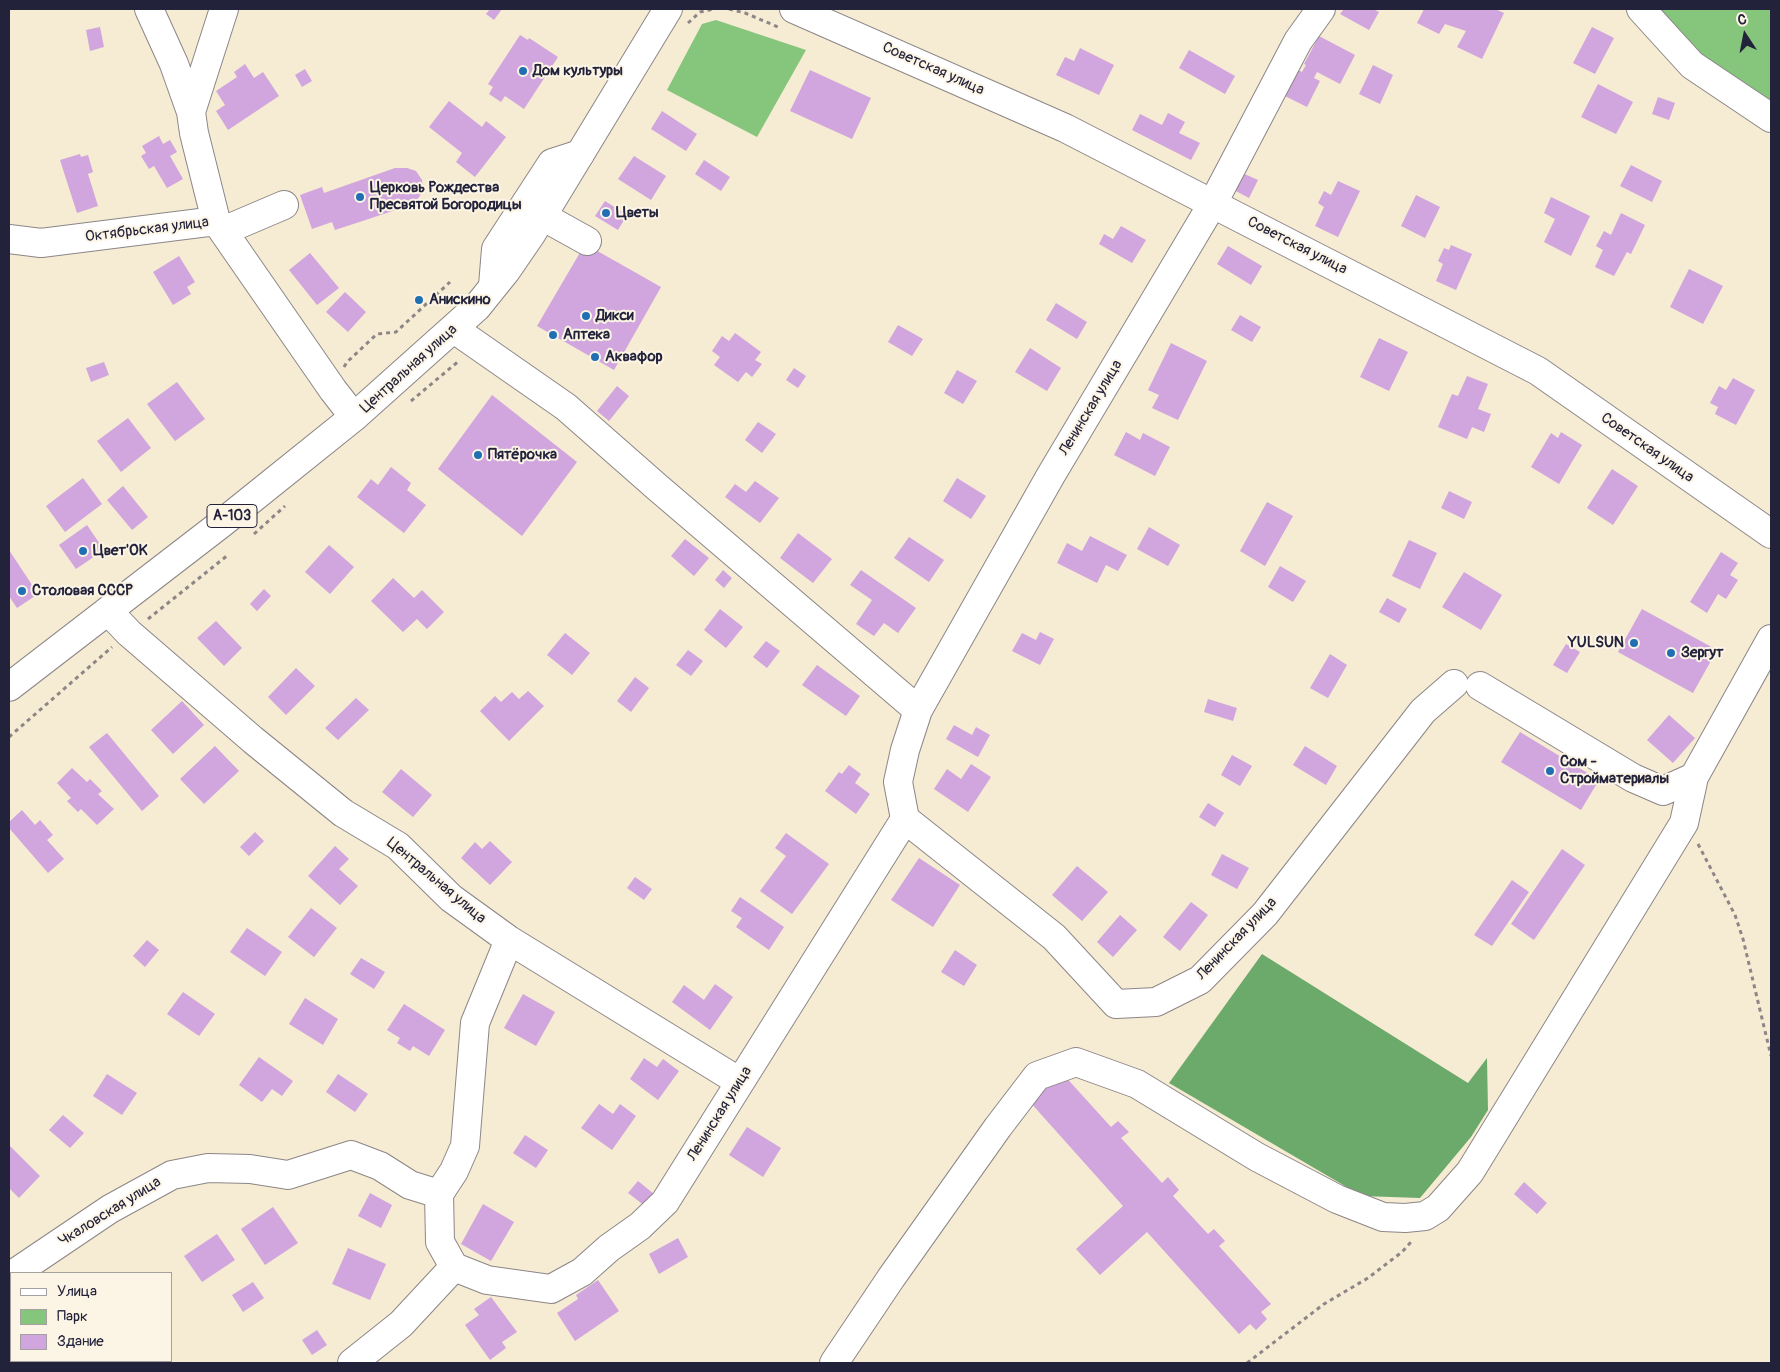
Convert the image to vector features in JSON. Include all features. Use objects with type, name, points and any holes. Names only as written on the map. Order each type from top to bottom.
[{"type":"street","points":[[149,9],[174,64],[192,112]]},
{"type":"street","name":"Октябрьская улица","points":[[9,239],[41,243],[220,226],[194,133],[192,112],[224,9]]},
{"type":"street","name":"Центральная улица","points":[[9,687],[222,523],[354,417],[477,307],[506,271],[542,216],[668,9]]},
{"type":"street","name":"Советская улица","points":[[794,9],[1065,128],[1538,371],[1771,534]]},
{"type":"street","name":"Ленинская улица","points":[[1321,9],[1298,41],[1213,203],[1051,474],[918,710],[905,750],[898,782],[905,819],[1054,936],[1116,1004],[1156,1002],[1200,980],[1265,914],[1423,711],[1467,685],[1633,778],[1663,791],[1694,777]]},
{"type":"street","points":[[1641,9],[1692,65],[1771,118]]},
{"type":"street","points":[[493,286],[496,249],[552,163],[580,154]]},
{"type":"street","points":[[284,205],[220,226],[333,390],[354,417]]},
{"type":"street","points":[[542,216],[587,241]]},
{"type":"street","points":[[454,329],[566,407],[664,494],[918,710]]},
{"type":"street","name":"Центральная улица","points":[[108,612],[252,740],[343,812],[398,846],[451,898],[509,940],[740,1082]]},
{"type":"street","points":[[834,1363],[930,1223],[998,1127],[1037,1076],[1076,1062],[1136,1084],[1257,1157],[1337,1199],[1383,1216],[1405,1218],[1426,1216],[1438,1208],[1470,1172],[1684,823],[1694,777],[1771,639]]},
{"type":"street","name":"Ленинская улица","points":[[454,1267],[487,1280],[551,1289],[582,1272],[609,1248],[640,1226],[665,1202],[905,819]]},
{"type":"street","points":[[352,1363],[402,1324],[454,1267],[440,1242],[440,1194],[454,1171],[465,1146],[475,1023],[509,940]]},
{"type":"street","name":"Чкаловская улица","points":[[16,1272],[110,1209],[172,1175],[208,1168],[250,1169],[288,1175],[351,1156],[380,1166],[410,1185],[440,1194]]},
{"type":"path","points":[[333,390],[347,362],[377,334],[396,332],[450,282]]},
{"type":"path","points":[[9,737],[129,632],[169,603],[228,555]]},
{"type":"path","points":[[1684,823],[1703,851],[1735,915],[1743,939],[1771,1056]]},
{"type":"path","points":[[1247,1363],[1324,1304],[1368,1278],[1402,1252],[1423,1228],[1426,1216]]},
{"type":"green space","points":[[1648,9],[1771,9],[1771,107],[1673,44]]},
{"type":"green space","points":[[716,20],[806,50],[757,137],[667,90],[702,24]]},
{"type":"green space","points":[[1262,954],[1468,1083],[1487,1058],[1488,1110],[1471,1137],[1420,1198],[1362,1196],[1169,1083]]},
{"type":"building","points":[[490,9],[502,9],[494,20],[486,14]]},
{"type":"building","points":[[1344,9],[1373,9],[1379,12],[1369,30],[1340,14]]},
{"type":"building","points":[[1424,9],[1495,9],[1504,13],[1482,59],[1457,47],[1466,31],[1445,24],[1439,34],[1417,23]]},
{"type":"building","points":[[100,27],[104,47],[90,51],[86,30]]},
{"type":"building","points":[[1592,27],[1614,38],[1595,74],[1573,63]]},
{"type":"building","name":"Дом культуры","points":[[520,35],[528,40],[529,38],[558,57],[524,109],[505,96],[501,102],[489,94],[493,87],[488,84]]},
{"type":"building","points":[[1319,36],[1355,55],[1340,84],[1317,72],[1314,78],[1320,81],[1307,107],[1283,95],[1296,69],[1302,72],[1306,65],[1304,64]]},
{"type":"building","points":[[1080,48],[1114,65],[1099,95],[1056,75],[1065,57],[1074,61]]},
{"type":"building","points":[[1189,50],[1235,76],[1225,94],[1179,68]]},
{"type":"building","points":[[245,64],[254,78],[263,72],[279,96],[228,130],[216,111],[225,105],[216,91],[237,77],[234,72]]},
{"type":"building","points":[[1373,65],[1393,75],[1380,104],[1359,94]]},
{"type":"building","points":[[305,69],[312,81],[302,87],[295,75]]},
{"type":"building","points":[[810,70],[871,98],[852,139],[790,111]]},
{"type":"building","points":[[1598,84],[1633,102],[1616,134],[1581,117]]},
{"type":"building","points":[[1658,97],[1675,103],[1669,120],[1652,114]]},
{"type":"building","points":[[449,101],[482,127],[486,121],[506,137],[475,177],[456,162],[462,153],[429,127]]},
{"type":"building","points":[[662,111],[697,134],[686,151],[651,129]]},
{"type":"building","points":[[1168,113],[1185,122],[1179,133],[1200,143],[1191,160],[1132,130],[1140,114],[1162,125]]},
{"type":"building","points":[[159,136],[163,144],[170,140],[177,152],[170,156],[183,179],[167,188],[154,166],[149,169],[141,156],[146,153],[142,146]]},
{"type":"building","points":[[80,154],[81,157],[88,155],[93,172],[88,174],[98,206],[77,213],[60,160]]},
{"type":"building","points":[[634,156],[666,176],[651,200],[618,179]]},
{"type":"building","points":[[704,160],[730,177],[721,191],[695,174]]},
{"type":"building","points":[[1631,165],[1662,181],[1652,202],[1620,186]]},
{"type":"building","name":"Церковь Рождества Пресвятой Богородицы","points":[[395,168],[407,168],[416,171],[422,180],[423,191],[417,200],[408,206],[335,230],[332,222],[312,229],[300,195],[322,187],[324,193]]},
{"type":"building","points":[[1240,172],[1258,180],[1249,198],[1232,189]]},
{"type":"building","points":[[1338,181],[1360,191],[1338,237],[1315,226],[1324,207],[1318,203],[1324,191],[1331,195]]},
{"type":"building","points":[[1416,195],[1440,207],[1425,238],[1401,226]]},
{"type":"building","points":[[1551,197],[1590,216],[1571,256],[1544,242],[1555,219],[1544,213]]},
{"type":"building","points":[[605,201],[627,215],[618,230],[595,216]]},
{"type":"building","points":[[1621,213],[1645,225],[1631,254],[1627,252],[1614,276],[1595,267],[1603,250],[1596,246],[1604,231],[1611,235]]},
{"type":"building","points":[[1121,226],[1146,240],[1132,263],[1099,244],[1104,234],[1113,239]]},
{"type":"building","points":[[585,244],[661,287],[614,370],[537,326]]},
{"type":"building","points":[[1451,245],[1472,254],[1456,290],[1436,281],[1443,264],[1438,261],[1444,248],[1449,250]]},
{"type":"building","points":[[1228,246],[1262,266],[1251,285],[1217,264]]},
{"type":"building","points":[[310,253],[339,288],[317,305],[289,270]]},
{"type":"building","points":[[179,256],[195,282],[187,287],[191,294],[173,305],[153,272]]},
{"type":"building","points":[[1689,269],[1723,286],[1703,324],[1670,307]]},
{"type":"building","points":[[345,292],[366,312],[348,332],[326,312]]},
{"type":"building","points":[[1056,303],[1087,322],[1077,339],[1046,320]]},
{"type":"building","points":[[1240,315],[1261,327],[1252,342],[1231,330]]},
{"type":"building","points":[[898,325],[923,339],[912,356],[888,342]]},
{"type":"building","points":[[735,333],[761,352],[755,360],[762,364],[752,377],[746,372],[738,382],[714,365],[720,357],[712,351],[722,336],[729,341]]},
{"type":"building","points":[[1379,338],[1408,352],[1389,391],[1360,377]]},
{"type":"building","points":[[1171,343],[1207,361],[1178,420],[1152,408],[1159,395],[1148,390]]},
{"type":"building","points":[[1030,348],[1061,368],[1047,391],[1015,372]]},
{"type":"building","points":[[104,362],[109,375],[91,382],[86,368]]},
{"type":"building","points":[[794,368],[806,376],[798,388],[786,380]]},
{"type":"building","points":[[957,370],[977,381],[963,404],[944,393]]},
{"type":"building","points":[[1467,376],[1488,384],[1478,409],[1491,414],[1484,432],[1472,427],[1467,439],[1438,427],[1452,394],[1458,396]]},
{"type":"building","points":[[1733,378],[1755,390],[1736,425],[1715,414],[1718,407],[1710,403],[1719,386],[1726,390]]},
{"type":"building","points":[[177,382],[205,419],[175,441],[147,404]]},
{"type":"building","points":[[617,386],[629,396],[609,421],[597,411]]},
{"type":"building","points":[[492,395],[577,462],[522,536],[438,469]]},
{"type":"building","points":[[128,418],[151,448],[121,472],[97,441]]},
{"type":"building","points":[[758,422],[776,434],[762,453],[745,440]]},
{"type":"building","points":[[1126,432],[1140,440],[1143,433],[1170,447],[1155,476],[1114,455]]},
{"type":"building","points":[[1561,432],[1582,445],[1559,484],[1531,467],[1551,433],[1558,438]]},
{"type":"building","points":[[391,467],[411,483],[407,490],[426,505],[404,533],[357,497],[371,479],[378,485]]},
{"type":"building","points":[[1612,469],[1638,486],[1613,525],[1587,508]]},
{"type":"building","points":[[83,478],[102,504],[65,532],[46,506]]},
{"type":"building","points":[[957,478],[986,496],[971,519],[943,501]]},
{"type":"building","points":[[755,481],[779,498],[760,523],[725,497],[735,484],[746,492]]},
{"type":"building","points":[[123,486],[148,517],[132,530],[107,500]]},
{"type":"building","points":[[1449,491],[1472,502],[1464,519],[1441,508]]},
{"type":"building","points":[[1267,502],[1293,516],[1265,566],[1240,551]]},
{"type":"building","points":[[87,525],[104,550],[76,569],[59,545]]},
{"type":"building","points":[[1149,527],[1180,545],[1168,566],[1137,549]]},
{"type":"building","points":[[798,533],[832,559],[813,583],[780,558]]},
{"type":"building","points":[[1090,536],[1127,555],[1118,571],[1106,565],[1097,583],[1057,563],[1067,543],[1082,551]]},
{"type":"building","points":[[909,537],[944,560],[929,582],[894,558]]},
{"type":"building","points":[[685,539],[709,558],[694,576],[671,556]]},
{"type":"building","points":[[1409,540],[1437,553],[1420,589],[1392,576]]},
{"type":"building","points":[[329,545],[354,567],[330,594],[305,572]]},
{"type":"building","points":[[9,550],[38,594],[17,608],[9,596]]},
{"type":"building","points":[[1721,552],[1738,563],[1730,575],[1738,580],[1726,599],[1718,594],[1707,613],[1690,602]]},
{"type":"building","points":[[1280,566],[1306,581],[1293,602],[1268,587]]},
{"type":"building","points":[[723,570],[732,578],[724,588],[715,580]]},
{"type":"building","points":[[861,570],[916,608],[898,633],[884,623],[874,636],[856,624],[872,600],[850,585]]},
{"type":"building","points":[[1464,572],[1502,595],[1481,630],[1442,607]]},
{"type":"building","points":[[393,578],[414,598],[422,590],[444,612],[427,629],[417,619],[403,632],[371,601]]},
{"type":"building","points":[[264,589],[271,596],[257,611],[250,604]]},
{"type":"building","points":[[1387,598],[1407,609],[1399,623],[1379,612]]},
{"type":"building","points":[[720,609],[743,627],[726,648],[704,630]]},
{"type":"building","points":[[1642,609],[1717,650],[1693,693],[1618,652]]},
{"type":"building","points":[[216,621],[242,648],[224,666],[197,638]]},
{"type":"building","points":[[1040,632],[1054,639],[1040,665],[1012,651],[1022,633],[1036,640]]},
{"type":"building","points":[[565,633],[590,653],[572,675],[547,655]]},
{"type":"building","points":[[766,641],[780,651],[767,668],[753,657]]},
{"type":"building","points":[[1566,644],[1580,652],[1567,673],[1553,665]]},
{"type":"building","points":[[688,650],[703,661],[691,676],[676,665]]},
{"type":"building","points":[[1330,654],[1347,665],[1328,698],[1310,688]]},
{"type":"building","points":[[817,665],[860,696],[846,716],[802,685]]},
{"type":"building","points":[[296,668],[315,686],[286,715],[268,697]]},
{"type":"building","points":[[635,677],[649,688],[631,712],[617,701]]},
{"type":"building","points":[[528,691],[544,706],[509,741],[480,711],[495,696],[501,702],[512,692],[519,699]]},
{"type":"building","points":[[356,698],[369,710],[338,740],[325,728]]},
{"type":"building","points":[[1208,699],[1237,708],[1233,721],[1204,712]]},
{"type":"building","points":[[182,701],[204,725],[173,754],[151,730]]},
{"type":"building","points":[[1669,715],[1695,738],[1673,763],[1647,740]]},
{"type":"building","points":[[954,725],[972,735],[976,727],[990,735],[978,757],[946,739]]},
{"type":"building","name":"Сом - Стройматериалы","points":[[1520,732],[1599,780],[1581,810],[1501,762]]},
{"type":"building","points":[[107,733],[159,796],[142,811],[89,747]]},
{"type":"building","points":[[215,746],[239,771],[204,804],[180,779]]},
{"type":"building","points":[[1305,746],[1337,766],[1326,785],[1293,765]]},
{"type":"building","points":[[1232,755],[1252,766],[1240,786],[1221,775]]},
{"type":"building","points":[[971,764],[991,777],[968,812],[934,789],[947,769],[961,779]]},
{"type":"building","points":[[849,765],[861,774],[855,783],[870,794],[856,814],[825,791],[839,772],[842,774]]},
{"type":"building","points":[[72,768],[87,782],[90,779],[102,791],[98,794],[114,809],[97,825],[81,809],[78,812],[67,801],[71,798],[57,783]]},
{"type":"building","points":[[401,769],[432,795],[413,817],[382,792]]},
{"type":"building","points":[[1208,803],[1224,813],[1215,827],[1199,817]]},
{"type":"building","points":[[22,810],[35,825],[40,820],[53,835],[47,840],[64,859],[48,873],[9,828],[9,822]]},
{"type":"building","points":[[255,832],[264,841],[249,856],[240,847]]},
{"type":"building","points":[[786,833],[829,864],[792,914],[760,891],[786,856],[775,848]]},
{"type":"building","points":[[490,841],[512,862],[490,885],[461,858],[475,842],[482,849]]},
{"type":"building","points":[[335,846],[349,859],[339,869],[358,886],[340,905],[308,876]]},
{"type":"building","points":[[1562,849],[1585,865],[1534,940],[1511,924]]},
{"type":"building","points":[[1222,854],[1249,868],[1237,889],[1211,875]]},
{"type":"building","points":[[919,858],[960,885],[933,927],[891,900]]},
{"type":"building","points":[[1077,866],[1108,892],[1082,921],[1052,895]]},
{"type":"building","points":[[635,877],[652,889],[644,900],[627,888]]},
{"type":"building","points":[[1512,880],[1529,892],[1492,946],[1474,935]]},
{"type":"building","points":[[740,897],[784,927],[769,950],[736,927],[742,918],[731,911]]},
{"type":"building","points":[[1191,902],[1208,915],[1180,951],[1163,937]]},
{"type":"building","points":[[311,908],[337,928],[314,957],[288,937]]},
{"type":"building","points":[[1120,915],[1137,930],[1113,957],[1097,942]]},
{"type":"building","points":[[247,928],[282,952],[265,976],[230,952]]},
{"type":"building","points":[[147,940],[159,950],[145,967],[133,956]]},
{"type":"building","points":[[955,950],[977,965],[964,986],[941,972]]},
{"type":"building","points":[[361,958],[385,972],[374,989],[350,974]]},
{"type":"building","points":[[715,984],[733,997],[710,1030],[672,1002],[684,985],[704,1000]]},
{"type":"building","points":[[183,992],[215,1014],[199,1036],[167,1014]]},
{"type":"building","points":[[523,994],[555,1012],[536,1046],[504,1028]]},
{"type":"building","points":[[305,998],[338,1019],[323,1045],[289,1024]]},
{"type":"building","points":[[404,1004],[445,1030],[429,1056],[413,1046],[410,1051],[397,1043],[400,1038],[387,1030]]},
{"type":"building","points":[[259,1057],[293,1081],[282,1096],[272,1089],[262,1102],[239,1085]]},
{"type":"building","points":[[644,1058],[657,1067],[663,1059],[679,1071],[658,1100],[630,1079]]},
{"type":"building","points":[[1062,1073],[1111,1127],[1118,1121],[1129,1132],[1121,1138],[1162,1183],[1168,1177],[1179,1190],[1173,1196],[1208,1234],[1214,1229],[1225,1241],[1219,1246],[1271,1304],[1261,1312],[1267,1319],[1256,1330],[1250,1324],[1239,1334],[1147,1232],[1100,1275],[1076,1249],[1123,1206],[1030,1102]]},
{"type":"building","points":[[107,1074],[137,1093],[122,1115],[93,1096]]},
{"type":"building","points":[[338,1074],[368,1094],[355,1112],[326,1092]]},
{"type":"building","points":[[599,1104],[613,1114],[620,1104],[636,1116],[612,1150],[581,1128]]},
{"type":"building","points":[[63,1115],[84,1133],[70,1148],[49,1130]]},
{"type":"building","points":[[747,1127],[781,1148],[763,1177],[729,1155]]},
{"type":"building","points":[[525,1135],[548,1150],[536,1168],[513,1153]]},
{"type":"building","points":[[9,1145],[40,1176],[19,1198],[9,1188]]},
{"type":"building","points":[[638,1181],[654,1194],[645,1206],[628,1193]]},
{"type":"building","points":[[1524,1182],[1547,1203],[1537,1214],[1514,1194]]},
{"type":"building","points":[[370,1193],[392,1205],[381,1228],[358,1216]]},
{"type":"building","points":[[483,1204],[514,1222],[491,1261],[461,1244]]},
{"type":"building","points":[[273,1207],[298,1243],[265,1265],[241,1229]]},
{"type":"building","points":[[217,1234],[235,1260],[202,1282],[184,1256]]},
{"type":"building","points":[[678,1238],[688,1257],[659,1274],[649,1254]]},
{"type":"building","points":[[348,1248],[386,1264],[370,1300],[332,1284]]},
{"type":"building","points":[[598,1280],[619,1311],[575,1341],[557,1313],[578,1299],[576,1295]]},
{"type":"building","points":[[253,1282],[264,1298],[243,1312],[232,1295]]},
{"type":"building","points":[[491,1297],[517,1332],[502,1342],[506,1348],[490,1360],[465,1325],[479,1315],[474,1309]]},
{"type":"building","points":[[317,1330],[327,1345],[312,1355],[302,1340]]},
{"type":"place","name":"Дом культуры","points":[[523,71]]},
{"type":"place","name":"Церковь Рождества Пресвятой Богородицы","points":[[360,197]]},
{"type":"place","name":"Цветы","points":[[606,213]]},
{"type":"place","name":"Анискино","points":[[419,300]]},
{"type":"place","name":"Дикси","points":[[586,316]]},
{"type":"place","name":"Аптека","points":[[553,335]]},
{"type":"place","name":"Аквафор","points":[[595,357]]},
{"type":"place","name":"Пятёрочка","points":[[478,455]]},
{"type":"place","name":"Цвет'OK","points":[[83,551]]},
{"type":"place","name":"Столовая СССР","points":[[22,591]]},
{"type":"place","name":"YULSUN","points":[[1634,643]]},
{"type":"place","name":"Зергут","points":[[1671,653]]},
{"type":"place","name":"Сом - Стройматериалы","points":[[1550,771]]}]
